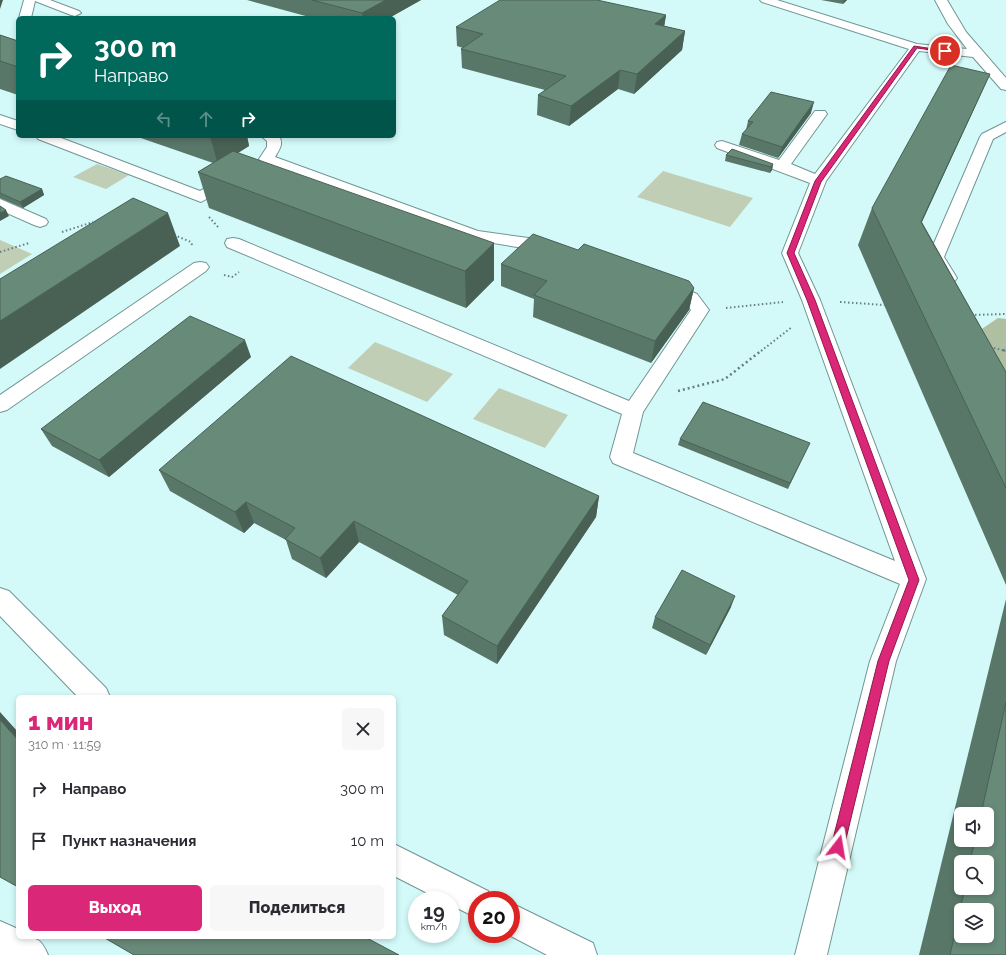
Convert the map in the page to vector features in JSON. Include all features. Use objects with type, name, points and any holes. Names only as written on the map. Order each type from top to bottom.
[{"type":"street","points":[[26,16],[30,0]]},
{"type":"street","points":[[40,0],[75,13]]},
{"type":"street","points":[[766,0],[787,3],[916,47],[977,54]]},
{"type":"street","points":[[941,0],[949,18],[977,54],[1006,86]]},
{"type":"street","points":[[811,955],[883,661],[914,580],[822,328],[790,253],[818,181],[916,47]]},
{"type":"street","points":[[989,66],[1006,70]]},
{"type":"street","points":[[782,166],[820,114]]},
{"type":"street","points":[[0,119],[16,125]]},
{"type":"street","points":[[969,315],[936,257],[987,137],[1006,126]]},
{"type":"street","points":[[48,138],[201,197],[255,165],[274,147],[274,139],[272,138]]},
{"type":"street","points":[[722,145],[782,166],[818,181]]},
{"type":"street","points":[[255,165],[475,236],[543,245],[573,255]]},
{"type":"street","points":[[0,204],[40,222]]},
{"type":"street","points":[[233,243],[636,406]]},
{"type":"street","points":[[0,405],[200,267]]},
{"type":"street","points":[[649,282],[691,298],[700,310],[636,406],[621,457],[914,580]]},
{"type":"street","points":[[0,598],[94,695]]},
{"type":"street","points":[[396,860],[468,897]]},
{"type":"street","points":[[520,924],[581,955]]},
{"type":"street","points":[[0,936],[32,955]]},
{"type":"path","points":[[201,197],[203,210],[233,243]]},
{"type":"path","points":[[169,233],[191,242],[200,267]]},
{"type":"path","points":[[700,310],[811,300],[885,305]]},
{"type":"path","points":[[969,315],[1006,314]]},
{"type":"path","points":[[636,406],[725,379],[792,328],[822,328]]},
{"type":"path","points":[[987,347],[1006,351]]},
{"type":"green space","points":[[97,164],[129,175],[106,189],[73,177]]},
{"type":"green space","points":[[663,171],[753,198],[730,227],[637,197]]},
{"type":"green space","points":[[0,240],[32,254],[0,274]]},
{"type":"green space","points":[[998,318],[1006,319],[1006,405],[964,341]]},
{"type":"green space","points":[[375,342],[453,374],[427,402],[348,368]]},
{"type":"green space","points":[[499,388],[568,415],[545,448],[473,419]]},
{"type":"building","points":[[312,0],[386,0],[362,13]]},
{"type":"building","points":[[500,0],[597,0],[666,15],[655,24],[685,31],[637,74],[620,70],[571,106],[538,95],[566,76],[461,49],[483,34],[456,27]]},
{"type":"building","points":[[0,35],[16,40],[16,66],[0,61]]},
{"type":"building","points":[[951,65],[990,74],[921,222],[1006,372],[1006,488],[872,208]]},
{"type":"building","points":[[771,92],[814,102],[782,147],[742,134],[753,122],[748,121]]},
{"type":"building","points":[[732,149],[773,164],[771,167],[726,155]]},
{"type":"building","points":[[233,151],[494,243],[465,271],[198,172]]},
{"type":"building","points":[[6,176],[42,189],[20,202],[0,193],[0,179]]},
{"type":"building","points":[[133,198],[168,213],[0,321],[0,279]]},
{"type":"building","points":[[0,206],[6,210],[0,213]]},
{"type":"building","points":[[533,234],[578,250],[584,244],[689,281],[694,288],[655,341],[534,295],[547,281],[501,264]]},
{"type":"building","points":[[190,316],[245,340],[99,460],[41,429]]},
{"type":"building","points":[[291,356],[599,496],[497,646],[442,616],[468,581],[354,521],[320,558],[285,539],[295,528],[246,502],[235,512],[159,470]]},
{"type":"building","points":[[703,402],[810,443],[790,483],[680,439]]},
{"type":"building","points":[[682,570],[735,596],[710,645],[655,617]]},
{"type":"building","points":[[1006,702],[1006,955],[950,955],[954,937],[954,943],[994,943],[994,903],[962,903],[963,895],[994,895],[994,855],[972,855],[973,847],[994,847],[994,807],[983,807]]},
{"type":"building","points":[[0,720],[16,738],[16,886],[0,877]]},
{"type":"building","points":[[106,939],[369,939],[399,955],[134,955]]},
{"type":"route","points":[[838,847],[883,661],[914,580],[811,300],[790,253],[818,181],[916,47],[945,51]]}]
